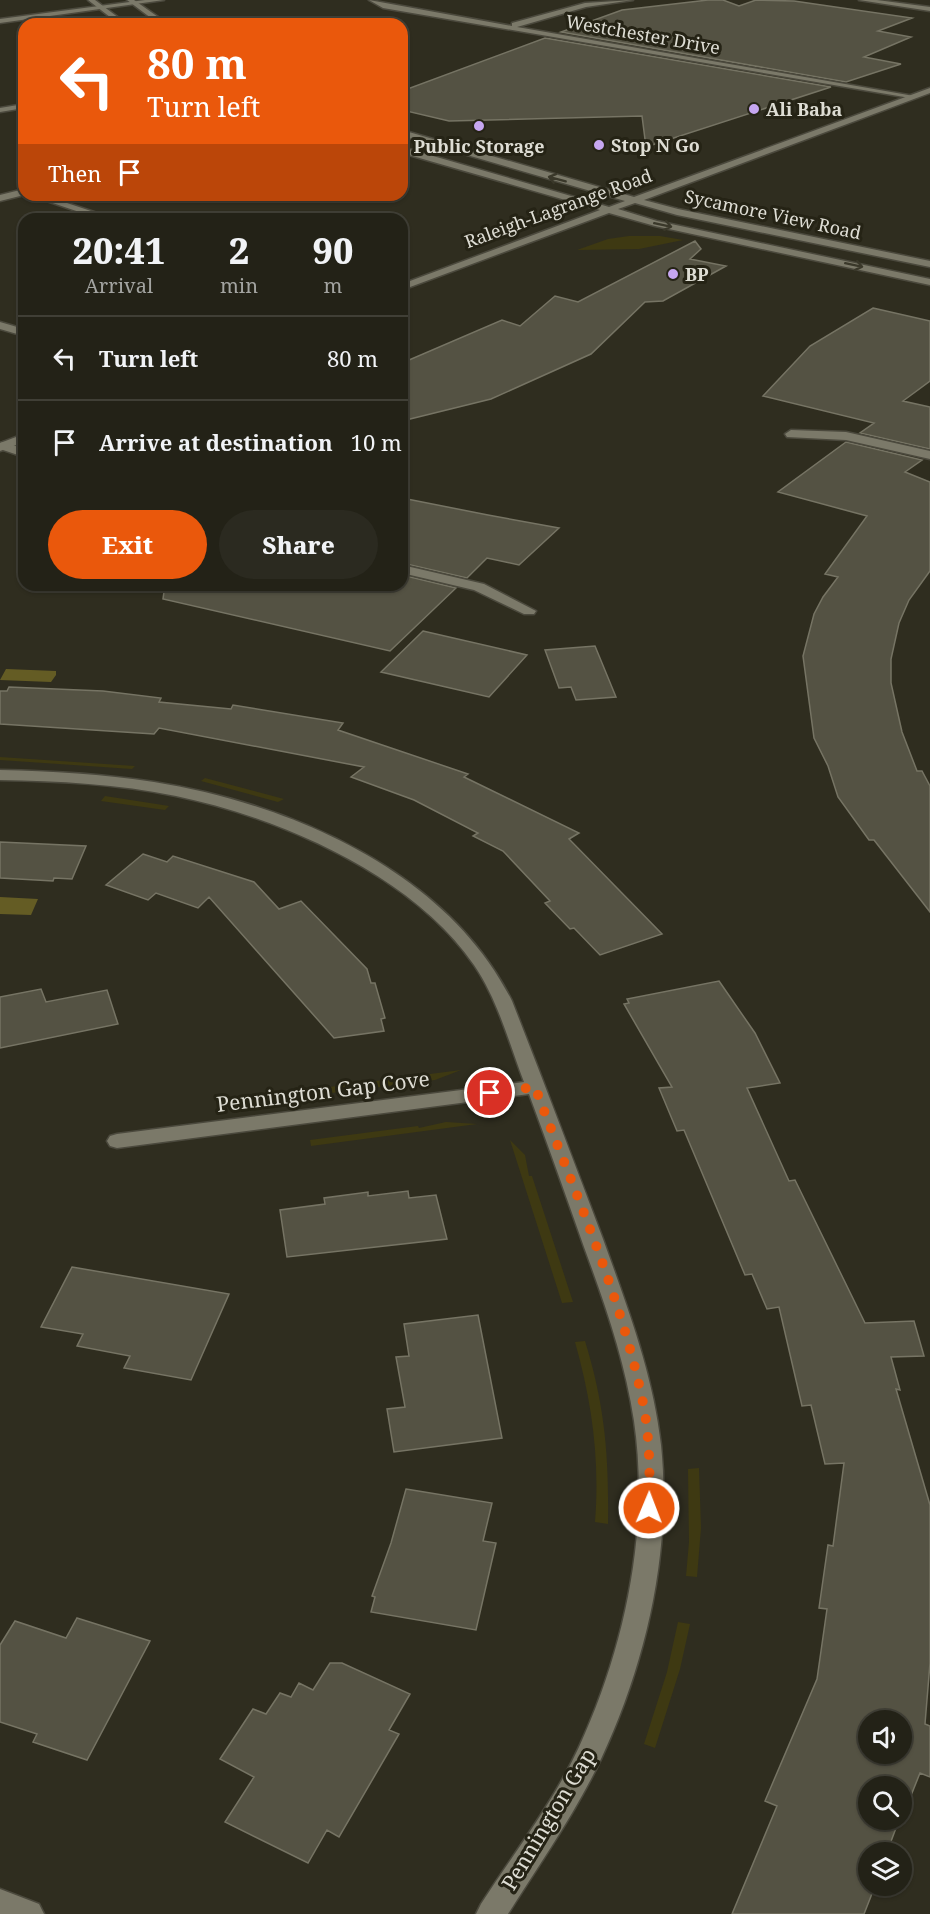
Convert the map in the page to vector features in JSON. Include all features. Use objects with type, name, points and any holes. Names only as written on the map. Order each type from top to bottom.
[{"type":"street","points":[[91,0],[116,18]]},
{"type":"street","points":[[0,21],[161,0]]},
{"type":"street","name":"Westchester Drive","points":[[372,0],[383,6],[910,96]]},
{"type":"street","points":[[507,27],[585,5],[630,0]]},
{"type":"street","points":[[862,0],[930,9]]},
{"type":"street","points":[[133,2],[156,18]]},
{"type":"street","points":[[0,14],[10,19]]},
{"type":"street","name":"Raleigh-Lagrange Road","points":[[408,285],[930,90]]},
{"type":"street","points":[[0,110],[18,107]]},
{"type":"street","name":"Sycamore View Road","points":[[408,135],[677,212],[930,264]]},
{"type":"street","name":"Sycamore View Road","points":[[408,152],[655,223],[930,282]]},
{"type":"street","points":[[467,169],[495,161]]},
{"type":"street","points":[[0,198],[18,194]]},
{"type":"street","points":[[53,201],[91,213]]},
{"type":"street","points":[[791,434],[846,436],[930,455]]},
{"type":"street","points":[[2,446],[18,440]]},
{"type":"street","points":[[2,446],[18,451]]},
{"type":"street","points":[[408,570],[479,587],[529,611]]},
{"type":"street","name":"Pennington Gap","points":[[0,775],[102,780],[203,797],[275,820],[327,842],[369,864],[411,891],[475,953],[503,1001],[619,1313],[634,1365],[643,1404],[649,1449],[648,1546],[638,1611],[626,1658],[591,1751],[576,1780],[491,1914]]},
{"type":"street","name":"Pennington Gap Cove","points":[[117,1141],[535,1087]]},
{"type":"street","points":[[0,1903],[29,1914]]},
{"type":"shaded area","points":[[660,236],[683,240],[639,249],[577,250],[608,239]]},
{"type":"shaded area","points":[[6,669],[56,671],[56,675],[51,682],[0,680]]},
{"type":"shaded area","points":[[0,757],[135,766],[132,769],[0,760]]},
{"type":"shaded area","points":[[205,778],[284,799],[278,802],[201,781]]},
{"type":"shaded area","points":[[105,796],[169,806],[165,810],[101,801]]},
{"type":"shaded area","points":[[0,897],[38,899],[31,915],[0,914]]},
{"type":"shaded area","points":[[461,1070],[435,1080],[324,1094],[322,1088]]},
{"type":"shaded area","points":[[446,1122],[477,1124],[311,1146],[310,1140],[418,1126],[419,1128]]},
{"type":"shaded area","points":[[510,1140],[525,1155],[529,1176],[532,1176],[573,1302],[562,1303]]},
{"type":"shaded area","points":[[585,1341],[597,1387],[604,1431],[608,1476],[608,1524],[595,1522],[596,1476],[593,1431],[586,1387],[575,1342]]},
{"type":"shaded area","points":[[699,1468],[701,1528],[697,1577],[686,1576],[689,1542],[688,1469]]},
{"type":"shaded area","points":[[678,1622],[690,1624],[680,1669],[655,1748],[644,1744],[667,1672]]},
{"type":"building","points":[[723,0],[739,6],[756,0],[794,1],[912,18],[878,31],[911,37],[864,57],[901,64],[846,82],[561,32],[622,10]]},
{"type":"building","points":[[545,38],[831,87],[646,147],[642,116],[449,121],[408,111],[408,89]]},
{"type":"building","points":[[695,241],[701,249],[690,259],[726,266],[663,301],[645,302],[591,354],[491,399],[408,420],[408,360],[502,320],[520,326],[555,296],[578,302]]},
{"type":"building","points":[[873,308],[930,321],[930,381],[903,401],[930,407],[930,449],[860,433],[874,423],[763,396],[810,346]]},
{"type":"building","points":[[846,442],[922,460],[905,472],[930,482],[930,571],[909,600],[899,623],[891,659],[891,683],[902,732],[917,771],[922,771],[930,786],[930,912],[874,840],[869,840],[838,797],[828,766],[814,738],[803,656],[814,614],[838,577],[825,574],[867,516],[778,492]]},
{"type":"building","points":[[408,499],[559,528],[519,565],[487,558],[467,578],[408,564]]},
{"type":"building","points":[[408,576],[456,588],[390,651],[163,599],[164,591],[408,591]]},
{"type":"building","points":[[423,631],[527,655],[489,697],[381,672]]},
{"type":"building","points":[[595,646],[616,697],[576,700],[571,687],[559,688],[545,650]]},
{"type":"building","points":[[9,687],[103,691],[161,698],[159,702],[231,709],[233,705],[343,723],[338,730],[468,774],[464,777],[579,833],[569,839],[662,934],[600,955],[545,903],[550,901],[503,851],[473,836],[478,833],[414,800],[351,777],[364,767],[159,728],[154,734],[0,724],[0,691],[7,691]]},
{"type":"building","points":[[0,842],[86,846],[72,879],[54,878],[53,881],[0,878]]},
{"type":"building","points":[[143,854],[167,862],[173,856],[254,882],[279,909],[301,901],[367,969],[371,983],[375,983],[385,1018],[381,1019],[384,1031],[334,1038],[209,897],[198,908],[156,893],[148,900],[106,885]]},
{"type":"building","points":[[719,981],[755,1033],[780,1083],[747,1088],[789,1181],[795,1180],[865,1323],[914,1321],[924,1356],[891,1357],[900,1390],[896,1389],[930,1505],[930,1663],[925,1724],[930,1726],[930,1777],[920,1773],[912,1793],[912,1776],[858,1776],[858,1830],[895,1830],[891,1842],[858,1842],[858,1896],[871,1896],[864,1914],[732,1914],[777,1806],[765,1801],[817,1679],[827,1609],[819,1608],[828,1545],[833,1546],[844,1463],[825,1464],[811,1405],[802,1406],[779,1307],[767,1309],[752,1274],[745,1275],[684,1130],[677,1131],[659,1088],[672,1087],[624,1004],[629,1003],[627,999]]},
{"type":"building","points":[[41,989],[46,1002],[107,990],[118,1024],[0,1048],[0,997]]},
{"type":"building","points":[[408,1191],[409,1198],[436,1195],[447,1239],[287,1257],[280,1210],[325,1204],[324,1198],[368,1192],[368,1196]]},
{"type":"building","points":[[72,1267],[229,1294],[191,1380],[124,1368],[130,1356],[77,1346],[83,1334],[41,1327]]},
{"type":"building","points":[[478,1315],[502,1438],[394,1452],[387,1409],[405,1407],[396,1357],[409,1356],[404,1324]]},
{"type":"building","points":[[406,1489],[492,1503],[483,1541],[496,1543],[476,1630],[371,1612],[375,1597],[372,1596],[391,1543]]},
{"type":"building","points":[[77,1618],[150,1641],[87,1760],[33,1742],[37,1734],[0,1722],[0,1645],[15,1621],[66,1638]]},
{"type":"building","points":[[330,1663],[342,1663],[410,1694],[389,1730],[399,1734],[339,1837],[327,1830],[308,1863],[225,1822],[254,1777],[220,1759],[253,1709],[266,1714],[280,1693],[291,1697],[299,1683],[313,1690]]},
{"type":"place","name":"Ali Baba","points":[[754,109]]},
{"type":"place","name":"Public Storage","points":[[479,126]]},
{"type":"place","name":"Stop N Go","points":[[599,145]]},
{"type":"place","name":"BP","points":[[673,274]]},
{"type":"route","points":[[490,1093],[535,1087],[563,1160],[619,1313],[634,1365],[643,1404],[649,1449],[649,1508]]}]
